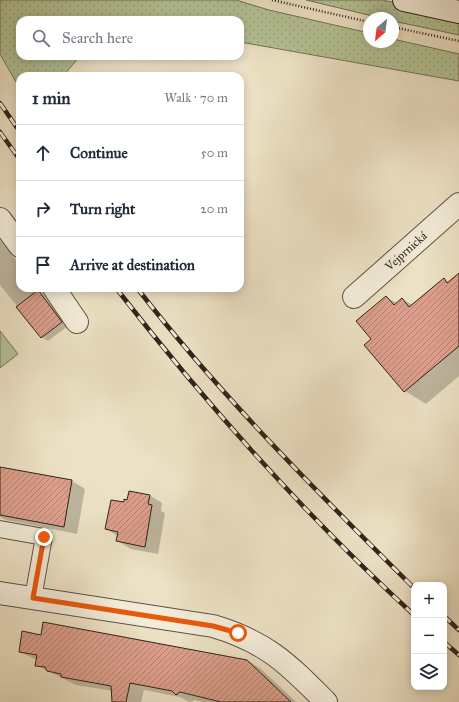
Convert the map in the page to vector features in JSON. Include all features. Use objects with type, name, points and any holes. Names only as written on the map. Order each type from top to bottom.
[{"type":"street","points":[[404,0],[459,12]]},
{"type":"street","name":"Vejprnická","points":[[354,297],[459,204]]},
{"type":"street","points":[[0,219],[16,241]]},
{"type":"street","points":[[55,292],[77,322]]},
{"type":"street","points":[[0,593],[213,626],[238,633],[264,646],[290,665],[326,702]]},
{"type":"lane","points":[[0,530],[44,537],[33,598]]},
{"type":"path","points":[[272,0],[363,21]]},
{"type":"path","points":[[399,28],[459,41]]},
{"type":"green space","points":[[0,0],[236,0],[269,10],[363,32],[363,48],[399,48],[399,40],[459,54],[459,81],[244,43],[244,16],[16,16],[16,60],[77,60],[66,72],[16,72],[16,82],[0,54]]},
{"type":"green space","points":[[306,0],[382,0],[459,16],[459,35],[399,22],[399,12],[363,12],[363,14]]},
{"type":"green space","points":[[0,331],[18,354],[0,368]]},
{"type":"building","points":[[459,273],[459,346],[404,392],[364,345],[371,339],[356,321],[386,296],[394,305],[402,298],[409,307],[444,278],[447,283]]},
{"type":"building","points":[[35,292],[40,292],[62,322],[41,338],[16,307]]},
{"type":"building","points":[[0,467],[72,480],[64,527],[0,515]]},
{"type":"building","points":[[129,491],[150,495],[148,504],[152,505],[145,547],[116,541],[118,532],[105,529],[111,500],[124,502],[124,499],[127,500]]},
{"type":"building","points":[[43,622],[247,660],[291,702],[221,702],[180,692],[176,695],[172,691],[130,683],[126,702],[112,702],[111,686],[61,677],[61,674],[47,671],[45,667],[35,666],[37,655],[19,652],[22,631],[41,635]]},
{"type":"railway","points":[[0,103],[16,126]]},
{"type":"railway","points":[[0,132],[16,154]]},
{"type":"railway","points":[[119,292],[185,374],[258,458],[334,538],[411,612]]},
{"type":"railway","points":[[140,292],[202,367],[270,442],[341,516],[411,585]]},
{"type":"railway","points":[[446,618],[459,630]]},
{"type":"railway","points":[[447,645],[459,655]]},
{"type":"route","points":[[44,537],[33,598],[213,626],[238,633]]}]
